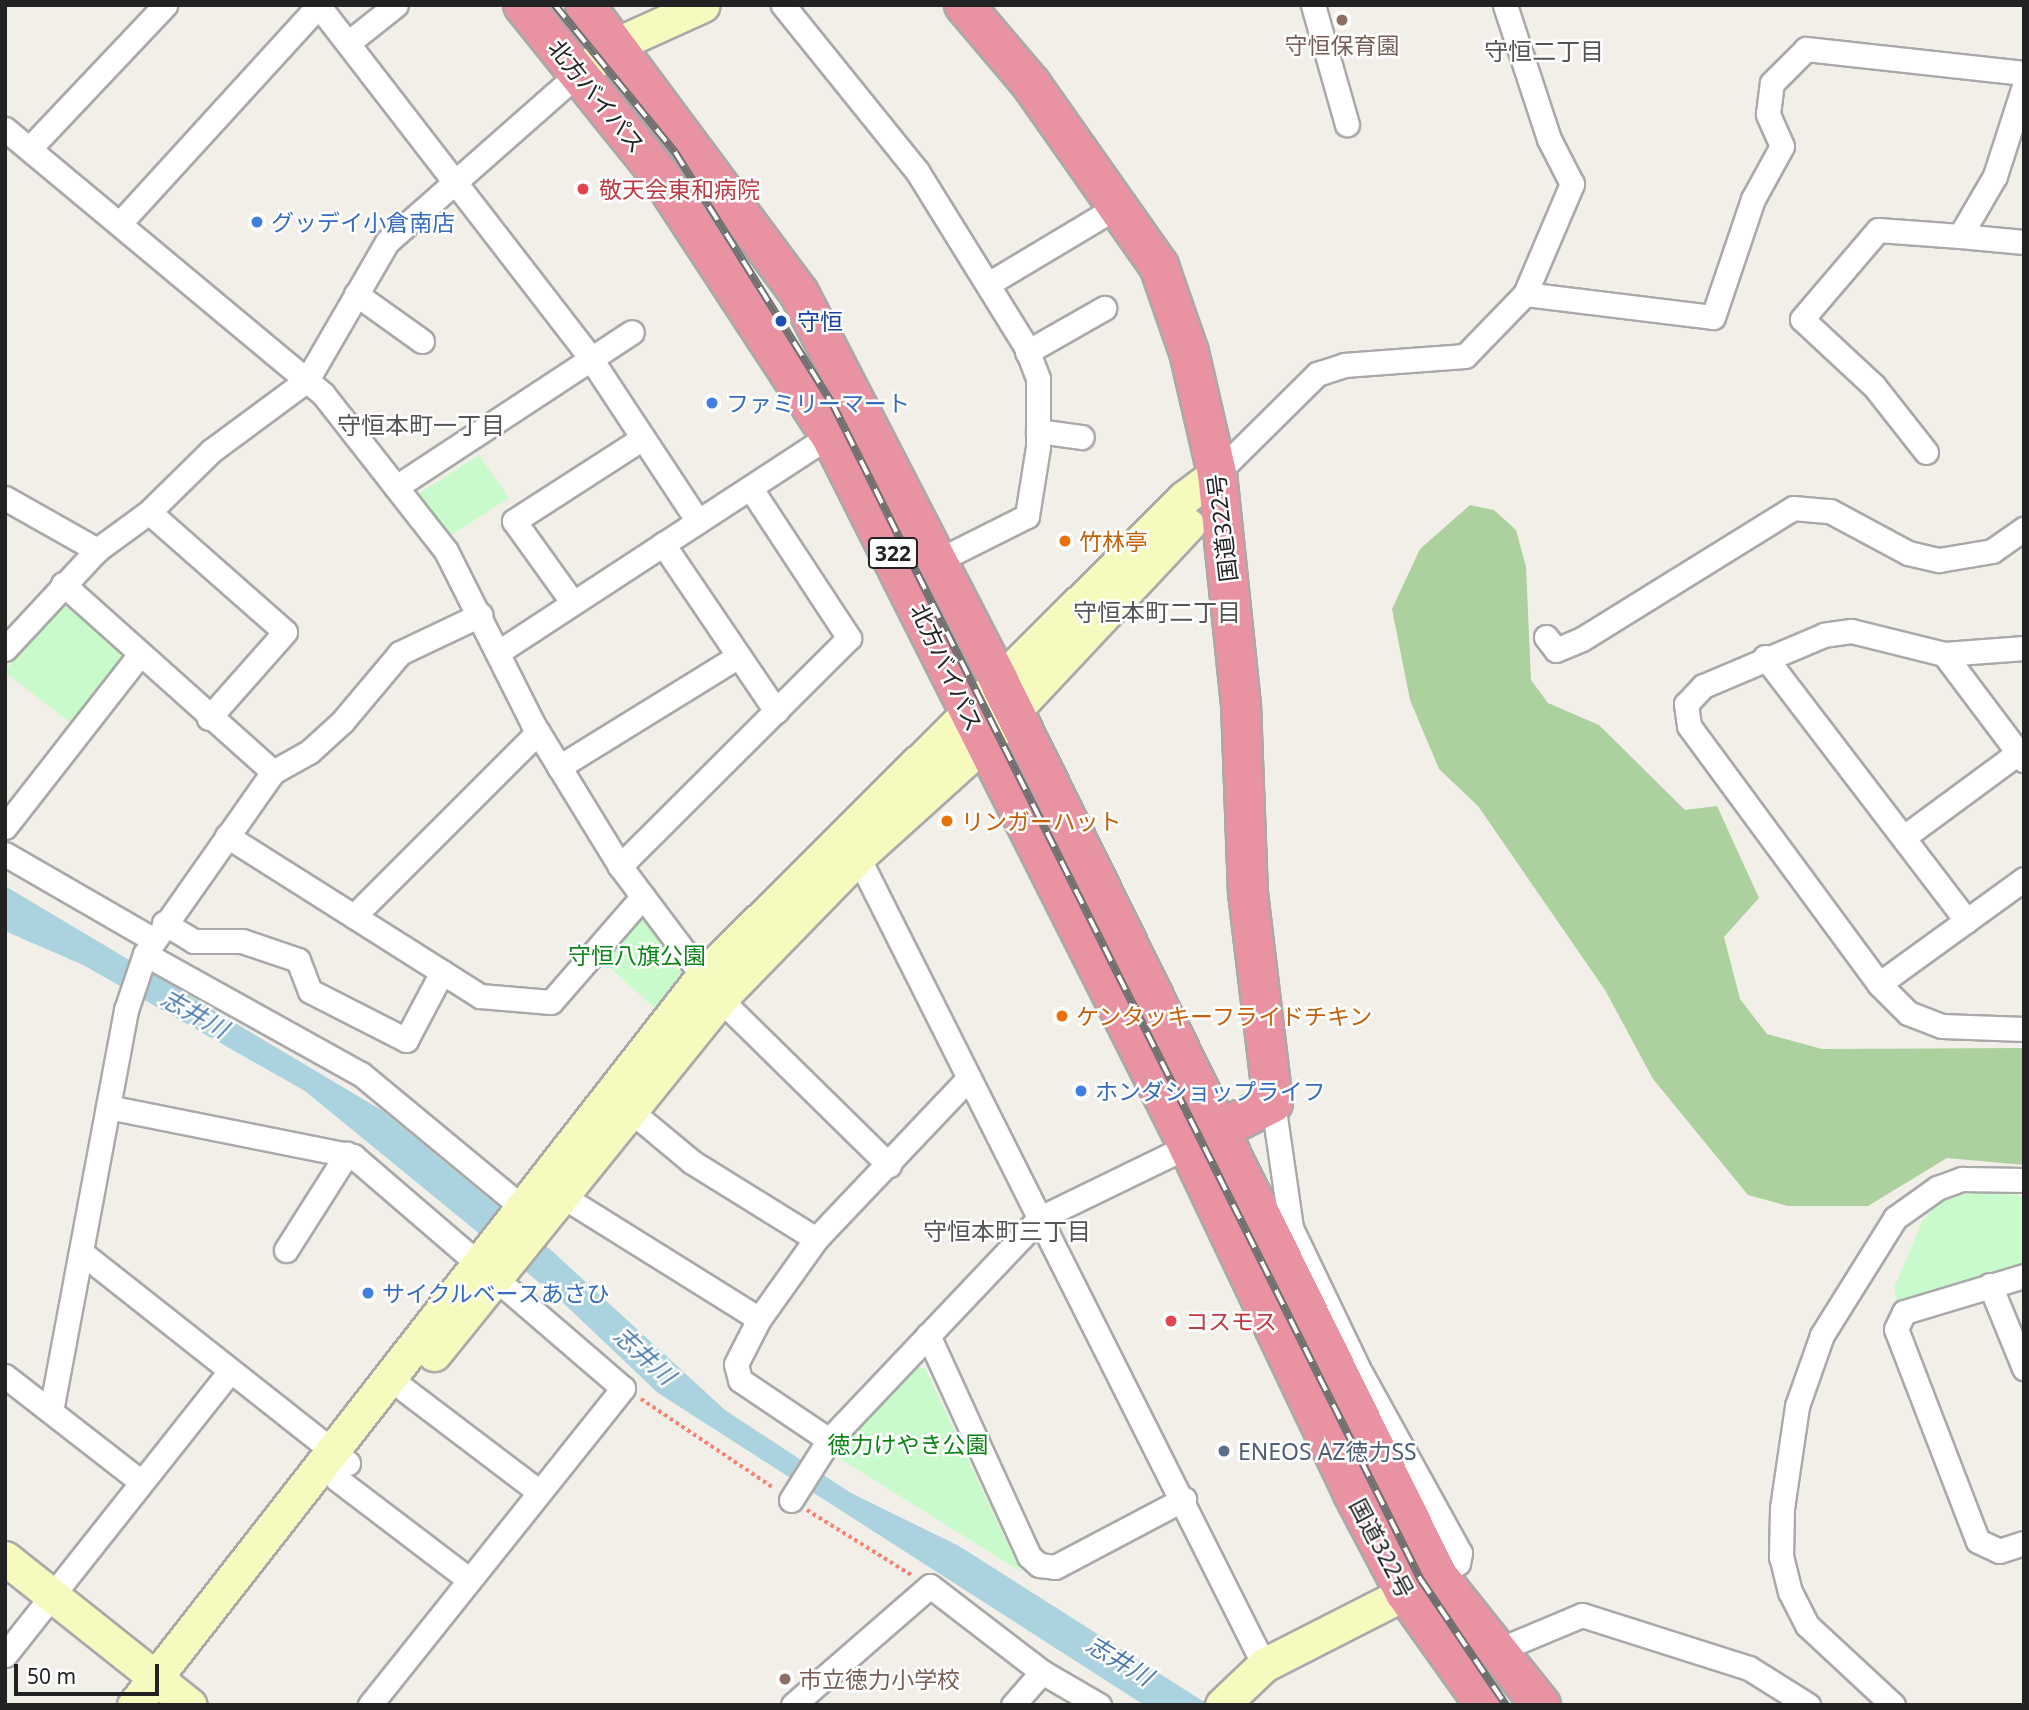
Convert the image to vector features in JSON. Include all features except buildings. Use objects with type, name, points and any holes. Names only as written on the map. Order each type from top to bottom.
[{"type":"highway","name":"北方バイパス","points":[[523,5],[659,174],[830,435],[976,728],[1204,1138]]},
{"type":"highway","name":"北方バイパス","points":[[585,5],[617,44],[799,293],[1005,699],[1204,1138]]},
{"type":"highway","name":"国道322号","points":[[964,5],[1120,205],[1159,266],[1176,310],[1217,473],[1241,705],[1248,893],[1273,1103]]},
{"type":"highway","points":[[1204,1138],[1273,1103]]},
{"type":"highway","name":"国道322号","points":[[1204,1138],[1438,1576],[1541,1705]]},
{"type":"highway","name":"国道322号","points":[[1204,1138],[1405,1593],[1485,1705]]},
{"type":"street","points":[[30,148],[165,5]]},
{"type":"street","points":[[121,222],[318,5],[456,179],[589,356],[698,521]]},
{"type":"street","points":[[348,43],[396,5]]},
{"type":"street","points":[[5,649],[97,550],[149,512],[211,451],[307,380],[387,242],[579,73],[617,44],[703,5]]},
{"type":"street","points":[[783,5],[917,171],[988,284],[1027,352],[1038,379],[1038,431],[1027,516],[937,561]]},
{"type":"street","points":[[1313,5],[1347,124]]},
{"type":"street","points":[[553,1191],[712,988],[852,844],[1005,699],[1217,473],[1317,374],[1344,365],[1465,356],[1525,294],[1572,184],[1549,139],[1505,5]]},
{"type":"street","points":[[1525,294],[1713,317],[1754,199],[1782,146],[1768,114],[1772,83],[1806,49],[2024,73]]},
{"type":"street","points":[[1960,236],[1995,176],[2024,86]]},
{"type":"street","points":[[5,129],[121,222],[307,380],[446,551],[500,651],[538,732],[620,866],[712,988],[889,1165]]},
{"type":"street","points":[[988,284],[1120,205]]},
{"type":"street","points":[[1926,452],[1874,386],[1802,319],[1878,230],[2024,242]]},
{"type":"street","points":[[356,294],[422,341]]},
{"type":"street","points":[[1027,352],[1104,308]]},
{"type":"street","points":[[396,487],[589,356],[632,332]]},
{"type":"street","points":[[1038,431],[1082,437]]},
{"type":"street","points":[[500,651],[830,435]]},
{"type":"street","points":[[573,603],[514,521],[643,438]]},
{"type":"street","points":[[620,866],[849,638],[751,489]]},
{"type":"street","points":[[5,498],[97,550]]},
{"type":"street","points":[[1546,636],[1556,650],[1582,639],[1793,508],[1830,511],[1908,553],[1940,559],[1992,551],[2024,529]]},
{"type":"street","points":[[149,512],[285,632],[209,718]]},
{"type":"street","points":[[663,544],[776,711]]},
{"type":"street","points":[[63,584],[138,657],[273,772]]},
{"type":"street","points":[[51,1411],[126,1010],[154,939],[273,772],[309,752],[342,722],[400,653],[480,615]]},
{"type":"street","points":[[2024,648],[1944,654],[1852,631],[1765,657],[1703,686],[1686,704],[1689,726],[1879,984],[1908,1013],[1942,1026],[2024,1029]]},
{"type":"street","points":[[1904,837],[2021,757],[1944,654]]},
{"type":"street","points":[[559,767],[738,656]]},
{"type":"street","points":[[5,827],[138,657]]},
{"type":"street","points":[[1765,657],[1967,920]]},
{"type":"street","points":[[354,916],[538,732]]},
{"type":"street","points":[[226,836],[480,996],[551,1002],[643,896]]},
{"type":"street","points":[[852,844],[1184,1499],[1264,1665]]},
{"type":"street","points":[[5,854],[154,939],[361,1074],[526,1216]]},
{"type":"street","points":[[1879,984],[2024,879]]},
{"type":"street","points":[[154,939],[242,941],[298,960],[310,991],[406,1040],[442,972]]},
{"type":"street","points":[[339,1464],[405,1390],[526,1216],[632,1112],[712,988]]},
{"type":"street","points":[[822,1449],[740,1380],[736,1364],[759,1319],[816,1239],[969,1078]]},
{"type":"street","points":[[1231,1702],[1264,1665],[1438,1576],[1458,1563],[1460,1553],[1358,1368],[1291,1228],[1273,1103]]},
{"type":"street","points":[[108,1107],[347,1154],[491,1265],[623,1388],[467,1578],[370,1705]]},
{"type":"street","points":[[632,1112],[692,1161],[816,1239]]},
{"type":"street","points":[[794,1494],[822,1449],[1040,1218],[1204,1138]]},
{"type":"street","points":[[285,1250],[347,1154]]},
{"type":"street","points":[[1894,1705],[1807,1625],[1790,1592],[1781,1557],[1782,1508],[1797,1406],[1822,1335],[1895,1218],[1937,1188],[1962,1179],[2024,1180]]},
{"type":"street","points":[[553,1191],[759,1319]]},
{"type":"street","points":[[82,1253],[230,1371],[467,1578]]},
{"type":"street","points":[[134,1705],[170,1694],[339,1464],[491,1265]]},
{"type":"street","points":[[2024,1276],[1904,1312],[1896,1329],[1978,1541],[1999,1551],[2024,1543]]},
{"type":"street","points":[[1990,1285],[2024,1368]]},
{"type":"street","points":[[928,1335],[1029,1556],[1039,1565],[1055,1567],[1184,1499]]},
{"type":"street","points":[[5,1656],[140,1481],[230,1371]]},
{"type":"street","points":[[5,1377],[140,1481]]},
{"type":"street","points":[[405,1390],[538,1491]]},
{"type":"street","points":[[5,1558],[170,1694]]},
{"type":"street","points":[[793,1705],[930,1586],[1042,1672],[1099,1705]]},
{"type":"street","points":[[1496,1651],[1582,1615],[1749,1668],[1808,1705]]},
{"type":"street","points":[[1013,1705],[1042,1672]]},
{"type":"green space","points":[[479,455],[509,498],[444,540],[416,505],[418,494]]},
{"type":"green space","points":[[1470,505],[1494,510],[1516,530],[1526,567],[1531,680],[1548,703],[1599,725],[1685,810],[1717,806],[1759,898],[1724,937],[1740,999],[1767,1034],[1822,1049],[2024,1048],[2024,1165],[1947,1158],[1868,1206],[1788,1206],[1748,1195],[1653,1079],[1605,990],[1478,806],[1439,769],[1410,700],[1392,609],[1420,549]]},
{"type":"green space","points":[[64,599],[121,648],[121,659],[71,723],[5,672],[41,619]]},
{"type":"green space","name":"守恒八旗公園","points":[[630,916],[645,920],[686,973],[656,1009],[598,957]]},
{"type":"green space","points":[[1977,1191],[2024,1196],[2024,1269],[1898,1309],[1894,1288],[1923,1220],[1943,1199]]},
{"type":"green space","name":"徳力けやき公園","points":[[911,1368],[925,1368],[1021,1572],[831,1453]]},
{"type":"water","name":"志井川","points":[[5,886],[383,1111],[552,1251],[725,1410],[851,1493],[959,1546],[1209,1705],[1144,1705],[658,1393],[558,1298],[305,1091],[83,965],[5,931]]},
{"type":"railway","points":[[555,5],[675,152],[832,403],[1421,1580],[1506,1705]]},
{"type":"place","name":"守恒保育園","points":[[1342,20]]},
{"type":"place","name":"敬天会東和病院","points":[[583,189]]},
{"type":"place","name":"グッデイ小倉南店","points":[[257,222]]},
{"type":"place","name":"守恒","points":[[781,321]]},
{"type":"place","name":"ファミリーマート","points":[[712,403]]},
{"type":"place","name":"竹林亭","points":[[1065,541]]},
{"type":"place","name":"リンガーハット","points":[[947,821]]},
{"type":"place","name":"ケンタッキーフライドチキン","points":[[1062,1016]]},
{"type":"place","name":"ホンダショップライフ","points":[[1081,1091]]},
{"type":"place","name":"サイクルベースあさひ","points":[[368,1293]]},
{"type":"place","name":"コスモス","points":[[1171,1321]]},
{"type":"place","name":"ENEOS AZ徳力SS","points":[[1224,1451]]},
{"type":"place","name":"市立徳力小学校","points":[[785,1679]]},
{"type":"district","name":"守恒二丁目","points":[[1544,51]]},
{"type":"district","name":"守恒本町一丁目","points":[[421,425]]},
{"type":"district","name":"守恒本町二丁目","points":[[1157,612]]},
{"type":"district","name":"守恒本町三丁目","points":[[1007,1231]]}]
